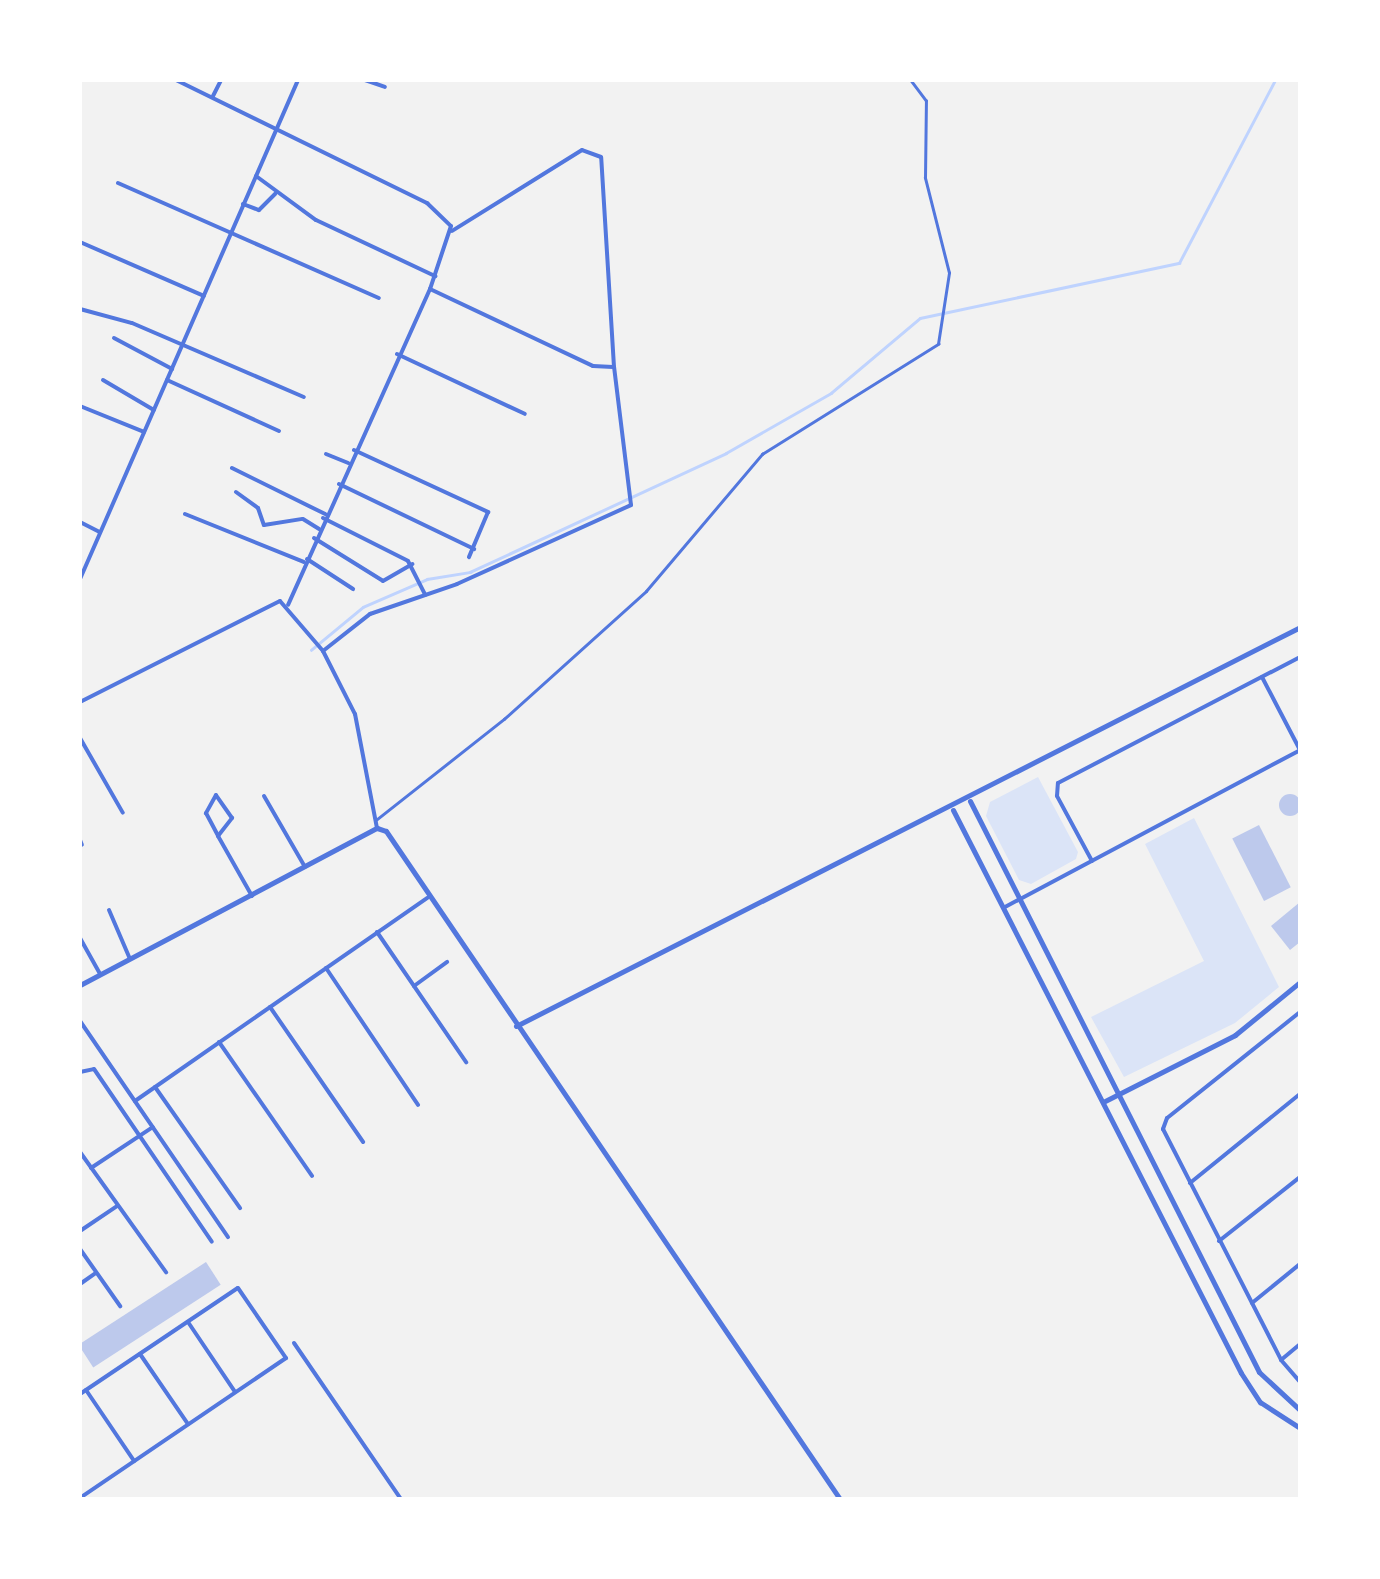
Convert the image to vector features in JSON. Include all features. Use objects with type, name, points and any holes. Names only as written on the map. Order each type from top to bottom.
[{"type":"street","points":[[176,80],[278,125],[438,210],[452,232]]},
{"type":"street","points":[[213,96],[221,80]]},
{"type":"street","points":[[80,579],[298,80]]},
{"type":"street","points":[[365,80],[384,87]]},
{"type":"street","points":[[288,605],[314,538],[430,289],[452,232],[569,157],[597,150],[625,490],[631,505],[426,595],[370,614],[324,651]]},
{"type":"street","points":[[256,176],[275,194],[322,224],[435,276]]},
{"type":"street","points":[[118,184],[230,234],[264,242],[292,262],[352,281],[379,298]]},
{"type":"street","points":[[244,204],[259,210],[275,194]]},
{"type":"street","points":[[80,242],[204,296]]},
{"type":"street","points":[[430,289],[592,366],[614,367]]},
{"type":"street","points":[[80,309],[182,345],[304,397]]},
{"type":"street","points":[[114,338],[172,369]]},
{"type":"street","points":[[397,354],[525,414]]},
{"type":"street","points":[[103,380],[154,410]]},
{"type":"street","points":[[167,380],[278,431]]},
{"type":"street","points":[[80,406],[144,432]]},
{"type":"street","points":[[354,450],[488,512],[469,557]]},
{"type":"street","points":[[326,454],[348,463]]},
{"type":"street","points":[[232,468],[412,564],[426,595]]},
{"type":"street","points":[[339,484],[474,549]]},
{"type":"street","points":[[236,492],[258,508],[264,525],[303,520],[319,529]]},
{"type":"street","points":[[186,514],[305,560],[354,589]]},
{"type":"street","points":[[80,522],[100,532]]},
{"type":"street","points":[[314,538],[383,582],[412,564]]},
{"type":"street","points":[[80,702],[273,602],[288,605],[324,651],[355,714],[376,824],[391,835],[427,898],[840,1499]]},
{"type":"street","points":[[516,1026],[953,810],[1300,627]]},
{"type":"street","points":[[1092,861],[1056,790],[1300,657]]},
{"type":"street","points":[[1005,907],[1300,750],[1262,676]]},
{"type":"street","points":[[80,738],[123,812]]},
{"type":"street","points":[[218,836],[232,818],[216,795],[206,813],[218,836],[252,896]]},
{"type":"street","points":[[264,796],[305,867]]},
{"type":"street","points":[[970,800],[1259,1372],[1300,1410]]},
{"type":"street","points":[[953,810],[1241,1372],[1260,1402],[1300,1428]]},
{"type":"street","points":[[80,985],[252,896],[376,824]]},
{"type":"street","points":[[135,1101],[427,898]]},
{"type":"street","points":[[108,910],[130,958]]},
{"type":"street","points":[[377,932],[466,1062]]},
{"type":"street","points":[[80,938],[100,974]]},
{"type":"street","points":[[414,986],[447,962]]},
{"type":"street","points":[[326,968],[418,1104]]},
{"type":"street","points":[[1105,1101],[1235,1034],[1300,982]]},
{"type":"street","points":[[270,1007],[362,1142]]},
{"type":"street","points":[[1300,1012],[1168,1118],[1165,1134],[1280,1360],[1300,1382]]},
{"type":"street","points":[[80,1021],[228,1237]]},
{"type":"street","points":[[219,1042],[312,1176]]},
{"type":"street","points":[[83,1070],[94,1068],[212,1242]]},
{"type":"street","points":[[156,1087],[240,1208]]},
{"type":"street","points":[[1190,1183],[1300,1094]]},
{"type":"street","points":[[91,1168],[153,1127]]},
{"type":"street","points":[[80,1152],[166,1272]]},
{"type":"street","points":[[1219,1241],[1300,1177]]},
{"type":"street","points":[[80,1231],[117,1206]]},
{"type":"street","points":[[80,1249],[120,1306]]},
{"type":"street","points":[[1252,1303],[1300,1264]]},
{"type":"street","points":[[80,1284],[96,1273]]},
{"type":"street","points":[[81,1495],[134,1461],[286,1358],[238,1288],[83,1392],[134,1461]]},
{"type":"street","points":[[188,1322],[235,1392]]},
{"type":"street","points":[[294,1344],[402,1499]]},
{"type":"street","points":[[1280,1360],[1300,1344]]},
{"type":"street","points":[[140,1354],[188,1424]]},
{"type":"lane","points":[[376,824],[504,719],[646,592],[762,454],[938,344],[949,273],[925,178],[926,101],[910,80]]},
{"type":"shaded area","points":[[1038,777],[1078,852],[1076,859],[1031,884],[1019,880],[986,816],[990,802]]},
{"type":"shaded area","points":[[1194,818],[1279,987],[1235,1023],[1124,1077],[1091,1017],[1204,961],[1145,844]]},
{"type":"building","points":[[1290,794],[1298,797],[1298,813],[1290,816],[1282,813],[1279,805],[1282,797]]},
{"type":"building","points":[[1259,825],[1291,887],[1264,901],[1232,839]]},
{"type":"building","points":[[1300,902],[1300,942],[1290,950],[1271,926]]},
{"type":"building","points":[[206,1262],[221,1285],[93,1367],[80,1344]]},
{"type":"waterway","points":[[311,650],[363,607],[427,579],[470,572],[726,453],[831,393],[920,318],[1179,263],[1275,80]]}]
